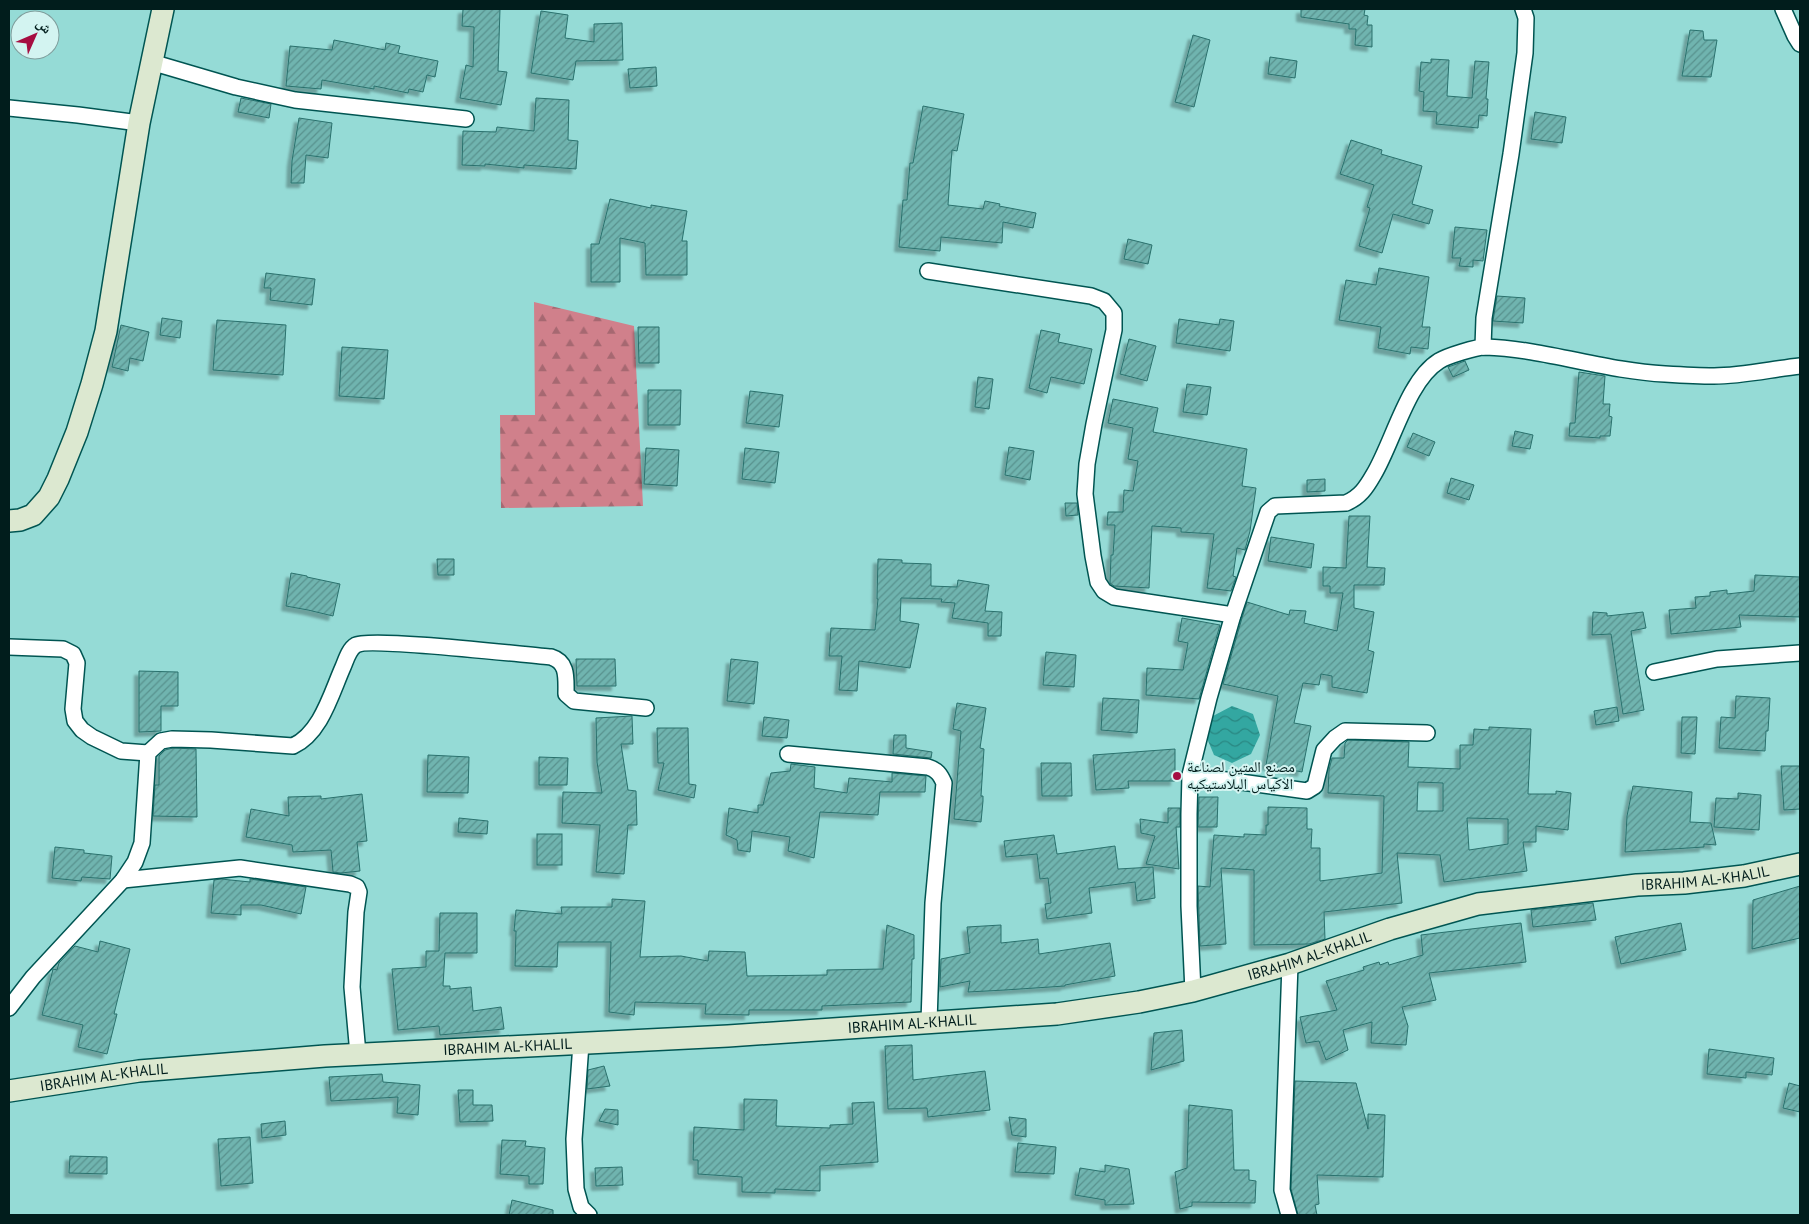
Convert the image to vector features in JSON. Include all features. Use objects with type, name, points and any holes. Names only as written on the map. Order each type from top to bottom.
[{"type":"street","points":[[9,521],[20,520],[34,515],[49,497],[77,432],[106,331],[139,123],[163,9]]},
{"type":"street","points":[[1483,347],[1484,318],[1511,154],[1525,53],[1526,18],[1523,9]]},
{"type":"street","points":[[1784,9],[1800,44]]},
{"type":"street","points":[[151,62],[236,87],[295,100],[466,119]]},
{"type":"street","points":[[9,108],[139,123]]},
{"type":"street","points":[[928,271],[1092,296],[1104,301],[1114,313],[1114,330],[1094,424],[1087,464],[1085,494],[1098,582],[1104,591],[1114,596],[1233,615]]},
{"type":"street","points":[[1193,991],[1189,906],[1190,776],[1209,698],[1233,615],[1271,508],[1275,506],[1346,504],[1354,500],[1363,493],[1381,462],[1416,384],[1426,371],[1440,360],[1483,347],[1534,353],[1607,368],[1662,374],[1715,376],[1800,366]]},
{"type":"street","points":[[9,1008],[33,977],[124,880],[135,862],[142,843],[148,753],[153,746],[161,741],[172,740],[293,746],[303,742],[313,730],[326,707],[349,653],[355,645],[362,643],[404,644],[551,657],[558,659],[562,664],[565,670],[566,694],[574,701],[646,708]]},
{"type":"street","points":[[9,647],[63,649],[73,654],[77,663],[73,709],[76,721],[82,730],[121,751],[148,753]]},
{"type":"street","points":[[1654,672],[1717,660],[1800,653]]},
{"type":"street","points":[[1190,776],[1307,792],[1315,786],[1324,750],[1335,738],[1345,731],[1427,733]]},
{"type":"street","points":[[788,754],[928,767],[936,770],[941,776],[944,783],[933,903],[929,1022]]},
{"type":"street","name":"IBRAHIM AL-KHALIL","points":[[9,1091],[139,1071],[358,1054],[580,1044],[1057,1014],[1139,1002],[1193,991],[1290,964],[1390,929],[1478,904],[1628,886],[1684,883],[1744,876],[1800,864]]},
{"type":"street","points":[[124,880],[240,868],[350,884],[357,887],[359,892],[356,912],[352,987],[358,1054]]},
{"type":"street","points":[[1289,1215],[1282,1190],[1290,964]]},
{"type":"street","points":[[580,1044],[574,1139],[576,1189],[581,1206],[590,1215]]},
{"type":"green space","points":[[534,302],[634,326],[643,506],[501,508],[500,415],[535,415]]},
{"type":"water","points":[[1232,706],[1253,714],[1260,735],[1251,754],[1232,763],[1214,755],[1206,736],[1213,716]]},
{"type":"building","points":[[463,9],[500,9],[498,71],[507,72],[501,105],[460,98],[466,65],[473,67],[474,27],[462,26]]},
{"type":"building","points":[[1301,9],[1365,9],[1364,15],[1368,16],[1367,25],[1372,25],[1372,47],[1355,45],[1356,29],[1349,29],[1349,24],[1301,17]]},
{"type":"building","points":[[541,11],[568,15],[565,38],[594,42],[594,24],[622,23],[623,60],[576,61],[573,80],[531,73]]},
{"type":"building","points":[[1690,30],[1703,31],[1704,40],[1717,40],[1711,77],[1682,76]]},
{"type":"building","points":[[1193,35],[1210,40],[1194,107],[1175,102]]},
{"type":"building","points":[[334,40],[385,50],[386,43],[400,46],[398,53],[438,61],[435,77],[427,75],[423,92],[409,89],[408,93],[374,86],[374,89],[322,80],[321,89],[286,86],[290,46],[332,50]]},
{"type":"building","points":[[1270,57],[1297,61],[1295,78],[1268,74]]},
{"type":"building","points":[[1431,59],[1449,60],[1447,96],[1472,98],[1475,61],[1489,62],[1486,99],[1488,99],[1487,116],[1479,115],[1478,128],[1436,124],[1437,112],[1423,111],[1424,92],[1419,91],[1421,62],[1431,63]]},
{"type":"building","points":[[656,67],[657,86],[630,88],[628,69]]},
{"type":"building","points":[[241,98],[271,104],[269,118],[238,112]]},
{"type":"building","points":[[536,98],[569,100],[568,140],[578,141],[576,169],[524,165],[524,168],[485,164],[485,166],[462,165],[463,131],[496,132],[497,127],[534,131]]},
{"type":"building","points":[[923,106],[964,114],[957,151],[952,150],[948,205],[983,209],[985,201],[1000,204],[999,206],[1036,213],[1033,228],[1003,222],[1002,243],[941,237],[940,251],[899,247],[903,200],[907,200],[910,163],[913,163]]},
{"type":"building","points":[[1535,112],[1566,117],[1562,143],[1531,139]]},
{"type":"building","points":[[299,118],[332,123],[328,158],[306,155],[304,183],[291,183],[292,161]]},
{"type":"building","points":[[1351,140],[1382,150],[1381,154],[1422,166],[1412,204],[1433,210],[1429,224],[1393,214],[1382,253],[1359,246],[1370,208],[1367,207],[1374,185],[1340,174]]},
{"type":"building","points":[[610,199],[651,208],[651,205],[687,211],[682,241],[687,241],[687,275],[646,275],[645,243],[620,238],[620,282],[591,282],[591,244],[599,244]]},
{"type":"building","points":[[1455,227],[1487,230],[1483,261],[1473,260],[1473,267],[1459,266],[1461,258],[1452,258]]},
{"type":"building","points":[[1128,239],[1152,245],[1148,264],[1124,259]]},
{"type":"building","points":[[1379,268],[1429,277],[1422,327],[1430,327],[1428,349],[1411,347],[1410,354],[1378,348],[1381,327],[1339,320],[1346,280],[1376,285]]},
{"type":"building","points":[[266,273],[315,279],[312,305],[270,300],[271,288],[264,288]]},
{"type":"building","points":[[1497,296],[1525,298],[1523,323],[1493,321]]},
{"type":"building","points":[[162,318],[182,321],[180,338],[160,335]]},
{"type":"building","points":[[1179,319],[1219,325],[1220,319],[1234,321],[1230,351],[1176,343]]},
{"type":"building","points":[[217,320],[286,325],[283,375],[213,370]]},
{"type":"building","points":[[121,325],[149,332],[143,361],[130,358],[128,371],[112,367]]},
{"type":"building","points":[[638,327],[659,327],[659,363],[639,363]]},
{"type":"building","points":[[1041,330],[1060,334],[1058,342],[1092,349],[1084,384],[1051,377],[1047,393],[1029,388]]},
{"type":"building","points":[[1129,339],[1156,346],[1147,381],[1120,374]]},
{"type":"building","points":[[342,347],[388,350],[384,399],[339,396]]},
{"type":"building","points":[[1465,361],[1469,370],[1453,377],[1448,367]]},
{"type":"building","points":[[1579,372],[1605,376],[1603,404],[1610,404],[1609,416],[1612,417],[1610,436],[1600,436],[1600,438],[1569,436],[1570,423],[1575,423]]},
{"type":"building","points":[[978,377],[993,379],[989,409],[975,407]]},
{"type":"building","points":[[1187,384],[1211,387],[1207,415],[1183,412]]},
{"type":"building","points":[[648,390],[681,390],[680,425],[648,425]]},
{"type":"building","points":[[750,391],[783,395],[779,427],[746,423]]},
{"type":"building","points":[[1113,399],[1158,408],[1153,432],[1247,449],[1242,486],[1256,488],[1250,531],[1245,550],[1237,548],[1233,576],[1236,577],[1231,591],[1207,588],[1214,534],[1181,532],[1181,528],[1152,526],[1149,588],[1114,586],[1110,583],[1115,525],[1107,525],[1108,512],[1123,512],[1124,490],[1133,491],[1138,461],[1128,459],[1133,428],[1108,423]]},
{"type":"building","points":[[1515,431],[1533,435],[1530,449],[1512,446]]},
{"type":"building","points":[[1413,433],[1435,442],[1429,456],[1407,447]]},
{"type":"building","points":[[1009,447],[1034,451],[1030,480],[1005,475]]},
{"type":"building","points":[[646,448],[679,450],[677,486],[644,484]]},
{"type":"building","points":[[745,448],[779,452],[775,483],[742,479]]},
{"type":"building","points":[[1451,478],[1474,485],[1469,500],[1447,493]]},
{"type":"building","points":[[1325,479],[1325,491],[1307,492],[1307,480]]},
{"type":"building","points":[[1065,503],[1077,503],[1078,515],[1066,516]]},
{"type":"building","points":[[1349,516],[1370,516],[1367,567],[1385,568],[1384,585],[1354,585],[1354,608],[1374,612],[1368,650],[1374,652],[1367,693],[1332,687],[1332,676],[1321,674],[1319,685],[1303,683],[1294,723],[1311,726],[1302,772],[1266,765],[1278,696],[1223,684],[1247,602],[1289,615],[1290,610],[1306,611],[1304,623],[1337,631],[1343,593],[1330,593],[1330,586],[1323,586],[1323,567],[1346,568]]},
{"type":"building","points":[[1271,537],[1314,544],[1311,568],[1268,561]]},
{"type":"building","points":[[437,559],[454,559],[454,575],[438,575]]},
{"type":"building","points":[[878,559],[902,560],[902,563],[931,564],[931,586],[957,587],[958,580],[989,585],[985,611],[1002,612],[1001,636],[988,636],[988,623],[952,618],[955,603],[941,602],[942,599],[901,598],[900,621],[919,624],[910,668],[859,661],[857,691],[839,690],[842,656],[829,656],[831,628],[875,630],[878,599]]},
{"type":"building","points":[[291,573],[340,584],[333,616],[286,606]]},
{"type":"building","points":[[1755,575],[1800,577],[1800,617],[1739,615],[1741,627],[1671,634],[1669,610],[1696,608],[1695,597],[1710,596],[1710,592],[1727,590],[1727,594],[1754,591]]},
{"type":"building","points":[[1593,612],[1607,613],[1607,616],[1643,612],[1646,628],[1631,631],[1644,710],[1623,714],[1611,634],[1592,635]]},
{"type":"building","points":[[1182,618],[1220,625],[1199,699],[1146,695],[1147,668],[1183,670],[1188,643],[1178,641]]},
{"type":"building","points":[[1046,652],[1076,655],[1074,687],[1043,685]]},
{"type":"building","points":[[576,659],[615,659],[616,686],[577,686]]},
{"type":"building","points":[[731,659],[758,662],[754,704],[727,701]]},
{"type":"building","points":[[139,671],[178,672],[178,706],[161,706],[161,731],[139,732]]},
{"type":"building","points":[[1736,696],[1770,698],[1765,751],[1719,748],[1721,717],[1735,718]]},
{"type":"building","points":[[1103,698],[1139,700],[1137,733],[1101,730]]},
{"type":"building","points":[[957,703],[986,708],[980,748],[984,749],[981,822],[954,819],[961,731],[953,729]]},
{"type":"building","points":[[1617,707],[1619,721],[1596,725],[1594,711]]},
{"type":"building","points":[[632,716],[633,744],[621,744],[628,790],[636,791],[637,825],[628,825],[624,874],[596,872],[600,825],[562,823],[563,792],[602,793],[597,762],[596,718]]},
{"type":"building","points":[[764,717],[789,720],[787,738],[762,736]]},
{"type":"building","points":[[1682,717],[1697,717],[1695,754],[1681,753]]},
{"type":"building","points":[[1489,727],[1531,729],[1528,794],[1556,794],[1556,791],[1571,793],[1568,830],[1536,826],[1536,842],[1523,842],[1527,871],[1444,882],[1440,855],[1397,853],[1402,903],[1324,912],[1325,939],[1309,944],[1254,945],[1254,870],[1221,868],[1226,944],[1200,946],[1198,886],[1210,887],[1214,835],[1244,837],[1244,834],[1266,835],[1268,807],[1307,808],[1307,829],[1312,829],[1311,848],[1320,848],[1320,881],[1382,873],[1384,796],[1328,793],[1329,770],[1332,758],[1344,758],[1345,743],[1348,740],[1409,742],[1408,767],[1460,769],[1460,745],[1473,745],[1474,729],[1489,730]],"holes":[[[1418,782],[1443,783],[1443,811],[1417,811]],[[1467,818],[1508,819],[1508,844],[1469,850]]]},
{"type":"building","points":[[657,728],[688,728],[689,784],[696,785],[694,798],[658,790],[664,763],[658,763]]},
{"type":"building","points":[[894,735],[906,735],[906,748],[932,752],[931,758],[893,754]]},
{"type":"building","points":[[173,748],[196,749],[197,817],[153,816],[155,785],[159,785],[159,756],[165,750]]},
{"type":"building","points":[[1175,749],[1175,781],[1128,781],[1129,788],[1096,790],[1093,755]]},
{"type":"building","points":[[428,755],[469,757],[468,793],[427,792]]},
{"type":"building","points":[[539,757],[568,758],[567,785],[539,785]]},
{"type":"building","points":[[1041,763],[1071,763],[1072,796],[1042,796]]},
{"type":"building","points":[[791,764],[815,767],[814,788],[847,793],[849,778],[892,782],[892,773],[926,776],[925,792],[880,792],[878,815],[820,812],[814,858],[788,851],[790,837],[752,831],[750,852],[738,850],[737,840],[726,835],[729,808],[758,813],[758,805],[763,805],[771,773],[790,771]]},
{"type":"building","points":[[1781,766],[1800,766],[1800,809],[1784,810]]},
{"type":"building","points":[[1633,786],[1692,792],[1690,822],[1711,823],[1716,845],[1704,844],[1704,847],[1625,852],[1627,816]]},
{"type":"building","points":[[1738,793],[1761,795],[1759,830],[1714,827],[1716,798],[1738,799]]},
{"type":"building","points":[[362,794],[367,841],[357,842],[360,871],[333,872],[331,850],[293,852],[292,845],[246,837],[251,809],[289,816],[288,797],[321,796],[321,799]]},
{"type":"building","points":[[1199,797],[1218,797],[1217,827],[1198,827]]},
{"type":"building","points":[[1168,808],[1180,808],[1180,827],[1176,827],[1179,869],[1146,864],[1155,836],[1141,833],[1140,819],[1168,823]]},
{"type":"building","points":[[459,818],[488,821],[487,834],[458,832]]},
{"type":"building","points":[[537,834],[562,834],[562,865],[537,865]]},
{"type":"building","points":[[1054,835],[1057,854],[1115,846],[1118,869],[1153,867],[1155,898],[1137,901],[1135,882],[1089,888],[1092,913],[1047,919],[1045,904],[1051,903],[1048,878],[1040,879],[1037,854],[1006,857],[1004,841]]},
{"type":"building","points":[[55,847],[84,850],[84,853],[112,856],[110,879],[82,877],[81,881],[52,878]]},
{"type":"building","points":[[250,879],[306,887],[301,914],[261,905],[241,905],[241,915],[211,913],[214,880],[250,882]]},
{"type":"building","points":[[1800,886],[1800,938],[1752,949],[1753,900]]},
{"type":"building","points":[[612,899],[645,901],[640,957],[681,956],[708,961],[709,951],[745,952],[747,976],[827,975],[827,970],[883,969],[887,925],[914,935],[911,1002],[822,1006],[822,1010],[749,1010],[749,1015],[705,1014],[706,1004],[635,1002],[634,1015],[609,1012],[611,942],[558,942],[557,967],[515,966],[516,931],[514,931],[516,910],[562,914],[561,907],[612,907]]},
{"type":"building","points":[[1593,903],[1596,920],[1533,927],[1531,910]]},
{"type":"building","points":[[440,913],[477,913],[477,953],[445,953],[443,986],[450,986],[450,989],[471,987],[473,1011],[501,1007],[504,1029],[440,1035],[439,1026],[398,1030],[392,969],[426,967],[426,951],[439,951]]},
{"type":"building","points":[[1521,923],[1526,962],[1429,973],[1436,1000],[1402,1007],[1408,1026],[1406,1045],[1371,1043],[1372,1022],[1343,1030],[1348,1050],[1326,1060],[1319,1041],[1306,1043],[1300,1017],[1337,1010],[1326,981],[1364,970],[1363,967],[1379,962],[1380,965],[1388,962],[1389,965],[1423,955],[1421,935]]},
{"type":"building","points":[[1681,923],[1686,950],[1621,964],[1615,937]]},
{"type":"building","points":[[1001,925],[1001,943],[1038,939],[1039,954],[1110,943],[1115,976],[1065,986],[1005,990],[968,992],[970,981],[940,987],[941,959],[970,953],[967,927]]},
{"type":"building","points":[[100,941],[130,949],[114,1014],[117,1014],[107,1054],[78,1047],[83,1025],[42,1015],[53,969],[57,970],[59,963],[75,946],[98,952]]},
{"type":"building","points":[[1182,1030],[1184,1061],[1151,1070],[1154,1033]]},
{"type":"building","points":[[912,1045],[913,1080],[985,1071],[990,1110],[928,1117],[927,1108],[888,1109],[885,1046]]},
{"type":"building","points":[[1709,1049],[1774,1058],[1772,1075],[1746,1072],[1746,1078],[1707,1074]]},
{"type":"building","points":[[604,1066],[610,1086],[587,1089],[588,1070]]},
{"type":"building","points":[[382,1074],[383,1082],[420,1085],[418,1115],[397,1113],[398,1097],[331,1101],[329,1077]]},
{"type":"building","points":[[1295,1081],[1356,1083],[1368,1129],[1368,1114],[1385,1115],[1383,1177],[1317,1175],[1319,1204],[1315,1205],[1317,1215],[1298,1215],[1291,1189]]},
{"type":"building","points":[[1789,1083],[1800,1086],[1800,1112],[1783,1108]]},
{"type":"building","points":[[458,1090],[473,1090],[473,1105],[492,1105],[493,1121],[460,1122]]},
{"type":"building","points":[[744,1099],[777,1100],[776,1126],[830,1128],[830,1125],[853,1124],[852,1103],[874,1102],[878,1162],[820,1166],[820,1191],[775,1189],[775,1193],[742,1192],[742,1177],[698,1174],[698,1160],[693,1160],[694,1127],[744,1130]]},
{"type":"building","points":[[1189,1105],[1232,1110],[1234,1170],[1249,1170],[1249,1180],[1256,1181],[1255,1203],[1192,1202],[1192,1206],[1180,1209],[1175,1172],[1187,1168]]},
{"type":"building","points":[[605,1109],[618,1110],[618,1125],[599,1121]]},
{"type":"building","points":[[1009,1117],[1026,1119],[1026,1137],[1012,1135]]},
{"type":"building","points":[[285,1121],[286,1135],[262,1138],[261,1124]]},
{"type":"building","points":[[250,1137],[253,1183],[221,1186],[218,1139]]},
{"type":"building","points":[[502,1140],[526,1141],[525,1146],[545,1148],[543,1184],[529,1184],[529,1176],[500,1174]]},
{"type":"building","points":[[1018,1143],[1056,1147],[1054,1174],[1015,1172]]},
{"type":"building","points":[[70,1156],[107,1157],[107,1174],[69,1173]]},
{"type":"building","points":[[1105,1165],[1129,1169],[1134,1204],[1105,1205],[1105,1200],[1075,1195],[1080,1168],[1105,1172]]},
{"type":"building","points":[[622,1167],[623,1185],[596,1186],[595,1168]]},
{"type":"building","points":[[512,1200],[553,1210],[553,1215],[509,1215]]},
{"type":"place","name":"مصنع المتين لصناعة الاكياس البلاستيكيه","points":[[1177,776]]}]
